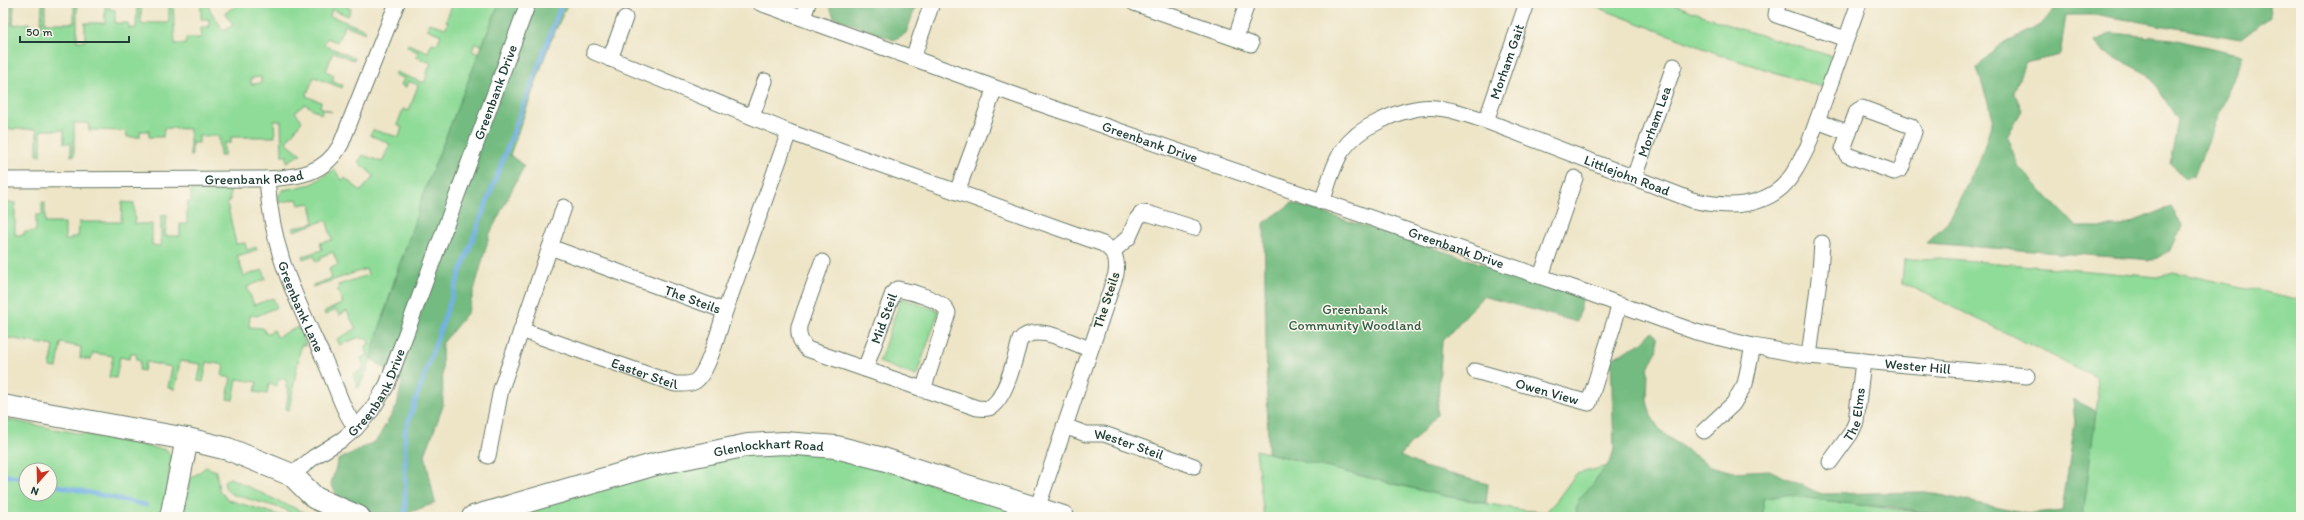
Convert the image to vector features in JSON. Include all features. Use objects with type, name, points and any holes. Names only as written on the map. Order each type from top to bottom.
[{"type":"street","name":"Greenbank Road","points":[[3,180],[267,179],[308,173],[326,163],[336,152],[343,139],[397,3]]},
{"type":"street","name":"Greenbank Drive","points":[[292,475],[314,457],[343,439],[356,428],[379,400],[394,369],[528,3]]},
{"type":"street","name":"Greenbank Drive","points":[[760,3],[995,88],[1322,202],[1541,276],[1696,332],[1753,346]]},
{"type":"street","points":[[802,18],[808,3]]},
{"type":"street","points":[[913,58],[932,3]]},
{"type":"street","points":[[1134,3],[1251,44]]},
{"type":"street","points":[[1236,38],[1247,3]]},
{"type":"street","name":"Morham Gait","points":[[1486,121],[1527,3]]},
{"type":"street","points":[[1778,3],[1776,14],[1846,39]]},
{"type":"street","name":"Littlejohn Road","points":[[1322,202],[1342,150],[1355,136],[1373,124],[1400,111],[1428,107],[1458,111],[1692,200],[1724,206],[1744,205],[1781,188],[1796,169],[1808,146],[1859,3]]},
{"type":"street","points":[[610,59],[625,18]]},
{"type":"street","name":"The Steils","points":[[594,52],[789,132],[1103,244],[1113,251],[1118,262],[1116,274],[1037,508]]},
{"type":"street","name":"Morham Lea","points":[[1634,177],[1674,66]]},
{"type":"street","points":[[752,116],[765,81]]},
{"type":"street","points":[[957,192],[995,88]]},
{"type":"street","points":[[1862,108],[1911,126],[1914,132],[1900,169],[1894,172],[1847,155],[1843,149],[1849,133],[1857,111],[1862,108]]},
{"type":"street","points":[[1817,121],[1849,133]]},
{"type":"street","name":"The Steils","points":[[550,247],[725,311],[789,132]]},
{"type":"street","points":[[1541,276],[1575,178]]},
{"type":"street","name":"Greenbank Lane","points":[[267,179],[272,226],[284,271],[345,410],[356,428]]},
{"type":"street","points":[[488,456],[500,389],[564,208]]},
{"type":"street","points":[[1113,251],[1129,237],[1137,218],[1142,213],[1150,214],[1194,228]]},
{"type":"street","points":[[1809,356],[1820,272],[1822,243]]},
{"type":"street","points":[[822,262],[799,326],[800,342],[807,349],[977,408],[988,408],[998,402],[1004,391],[1020,340],[1025,335],[1032,332],[1042,332],[1090,349]]},
{"type":"street","name":"Mid Steil","points":[[865,369],[893,293],[897,289],[923,296],[942,303],[947,308],[948,313],[923,390]]},
{"type":"street","name":"Owen View","points":[[1475,371],[1589,403],[1620,304]]},
{"type":"street","name":"Easter Steil","points":[[521,330],[675,384],[686,384],[695,381],[704,370],[725,311]]},
{"type":"street","points":[[1704,431],[1733,404],[1745,384],[1753,346]]},
{"type":"street","name":"Wester Hill","points":[[1753,346],[1809,356],[2027,376]]},
{"type":"street","name":"The Elms","points":[[1830,462],[1851,433],[1856,422],[1863,361]]},
{"type":"street","points":[[3,406],[187,439],[228,449],[292,475],[315,498],[359,517]]},
{"type":"street","name":"Wester Steil","points":[[1064,426],[1086,434],[1104,434],[1194,466]]},
{"type":"street","points":[[171,517],[187,439]]},
{"type":"street","name":"Glenlockhart Road","points":[[473,517],[656,464],[718,450],[770,443],[807,444],[836,447],[883,459],[1063,517]]},
{"type":"green space","points":[[11,3],[14,3],[13,25],[29,23],[33,30],[41,30],[42,3],[45,3],[45,23],[74,23],[74,3],[77,3],[77,41],[85,41],[85,23],[105,23],[105,3],[109,3],[109,9],[115,10],[115,23],[128,23],[129,28],[136,28],[137,3],[141,3],[141,24],[146,25],[147,23],[169,23],[169,3],[173,3],[175,44],[185,44],[186,38],[201,38],[201,27],[209,27],[209,19],[201,19],[201,3],[208,3],[210,10],[224,31],[233,25],[225,13],[240,3],[346,3],[347,7],[351,9],[348,16],[332,9],[330,16],[366,30],[365,33],[345,25],[337,42],[327,38],[324,45],[355,58],[354,60],[333,52],[326,71],[334,75],[332,81],[343,85],[342,88],[314,77],[306,96],[321,102],[320,107],[332,112],[323,109],[321,114],[305,104],[295,112],[302,121],[286,142],[301,154],[287,162],[287,156],[282,156],[281,121],[274,121],[275,137],[231,137],[231,143],[224,143],[224,156],[220,156],[219,136],[199,136],[199,143],[192,143],[192,156],[190,156],[190,129],[164,128],[163,137],[149,137],[149,131],[140,131],[140,137],[127,137],[126,131],[89,130],[88,123],[74,123],[74,156],[71,156],[71,143],[64,143],[64,130],[41,130],[41,155],[37,155],[37,129],[7,129],[7,155],[3,155],[3,24],[11,24]],"holes":[[[261,77],[261,83],[251,84],[251,78]]]},
{"type":"green space","points":[[453,3],[505,3],[487,47],[475,43],[472,51],[484,56],[399,265],[367,370],[358,388],[353,375],[360,371],[364,366],[361,358],[368,355],[365,347],[369,344],[368,338],[361,339],[360,337],[340,345],[337,339],[356,329],[347,311],[339,315],[336,310],[325,315],[324,312],[343,303],[337,290],[339,289],[338,285],[368,275],[366,269],[313,287],[313,285],[332,278],[329,269],[338,265],[333,252],[320,257],[321,260],[316,262],[314,255],[303,259],[302,256],[322,250],[320,243],[332,240],[327,222],[326,220],[294,231],[293,228],[314,223],[310,203],[299,205],[297,199],[278,203],[279,195],[283,190],[312,184],[334,169],[342,180],[345,178],[361,191],[374,176],[358,162],[363,155],[382,162],[390,144],[370,135],[373,130],[399,137],[402,127],[397,125],[403,109],[409,111],[418,85],[408,81],[406,87],[401,85],[404,78],[395,75],[396,72],[424,83],[427,76],[426,75],[431,63],[416,57],[418,52],[407,47],[408,44],[428,52],[432,43],[437,44],[441,35],[427,29],[429,23],[446,28],[448,22],[446,21]]},
{"type":"green space","points":[[499,3],[568,3],[549,45],[510,155],[524,166],[490,233],[468,312],[442,344],[443,406],[425,455],[435,503],[405,514],[372,513],[340,501],[331,484],[338,460],[376,441],[397,406],[402,381],[370,358],[425,189]]},
{"type":"green space","points":[[828,3],[917,3],[906,33],[894,40],[834,17]]},
{"type":"green space","points":[[1586,3],[1670,3],[1737,28],[1834,57],[1822,87],[1729,58]]},
{"type":"green space","points":[[2057,3],[2269,3],[2270,17],[2241,39],[2099,15],[2066,15],[2060,55],[2025,63],[2014,92],[2022,110],[2007,137],[2019,167],[2077,227],[2119,227],[2171,207],[2182,226],[2170,251],[2153,260],[1926,243],[1948,222],[1981,157],[1993,118],[1977,68],[1999,46],[2040,25],[2052,12]]},
{"type":"green space","points":[[2112,33],[2172,39],[2243,55],[2194,176],[2183,178],[2170,164],[2178,120],[2149,75],[2104,52],[2096,41]]},
{"type":"green space","points":[[191,190],[230,190],[230,202],[227,203],[236,244],[245,243],[247,250],[256,247],[257,250],[237,256],[244,276],[263,270],[266,279],[247,287],[254,305],[273,298],[277,307],[257,316],[250,315],[249,327],[263,328],[266,334],[274,330],[277,337],[298,327],[306,345],[301,345],[289,410],[286,409],[289,388],[286,388],[287,380],[278,379],[277,386],[269,384],[267,394],[255,392],[257,382],[237,379],[233,400],[227,399],[231,378],[222,376],[224,365],[207,362],[203,382],[198,381],[201,364],[180,361],[175,389],[168,388],[172,367],[146,362],[144,371],[139,370],[140,361],[137,360],[136,354],[131,353],[129,359],[120,357],[116,378],[109,377],[113,356],[93,353],[91,360],[80,358],[81,347],[61,343],[57,368],[50,367],[54,346],[3,337],[3,224],[5,224],[6,202],[15,203],[15,235],[24,235],[24,232],[36,231],[36,215],[42,215],[42,202],[45,202],[45,223],[65,223],[65,240],[71,240],[71,237],[78,237],[79,222],[121,222],[122,202],[134,203],[135,224],[152,224],[152,245],[161,246],[161,216],[167,215],[165,236],[180,236],[180,224],[187,224],[187,203],[191,202]]},
{"type":"green space","name":"Greenbank Community Woodland","points":[[1292,203],[1583,296],[1577,322],[1483,296],[1442,342],[1437,415],[1400,456],[1424,467],[1488,484],[1486,503],[1440,495],[1268,453],[1264,223]]},
{"type":"green space","points":[[1939,258],[2158,277],[2173,272],[2301,300],[2301,517],[2079,517],[2098,399],[2096,377],[1902,282],[1904,260]]},
{"type":"green space","points":[[901,298],[939,311],[916,376],[879,362]]},
{"type":"green space","points":[[1652,332],[1657,337],[1658,347],[1648,369],[1647,401],[1651,416],[1658,427],[1668,437],[1710,466],[1733,472],[1769,470],[1821,494],[1926,492],[2027,514],[2062,510],[2075,423],[2073,399],[2096,411],[2083,517],[1948,517],[1893,507],[1858,505],[1786,495],[1763,499],[1763,517],[1578,517],[1576,511],[1578,500],[1593,484],[1611,460],[1614,449],[1611,359],[1641,343]]},
{"type":"green space","points":[[3,419],[167,450],[172,459],[162,517],[3,517]]},
{"type":"green space","points":[[1256,450],[1440,495],[1522,510],[1546,512],[1576,474],[1604,467],[1746,483],[1870,506],[1956,517],[1264,517]]},
{"type":"green space","points":[[758,451],[833,454],[1040,517],[501,517],[627,482]]},
{"type":"green space","points":[[206,467],[216,471],[219,490],[228,500],[286,517],[182,517],[190,479]]},
{"type":"green space","points":[[230,478],[280,502],[316,517],[295,517],[284,509],[231,494],[225,487],[224,481]]},
{"type":"waterway","points":[[405,514],[405,431],[459,276],[562,3]]},
{"type":"waterway","points":[[3,475],[18,478]]},
{"type":"waterway","points":[[58,486],[146,505]]}]
